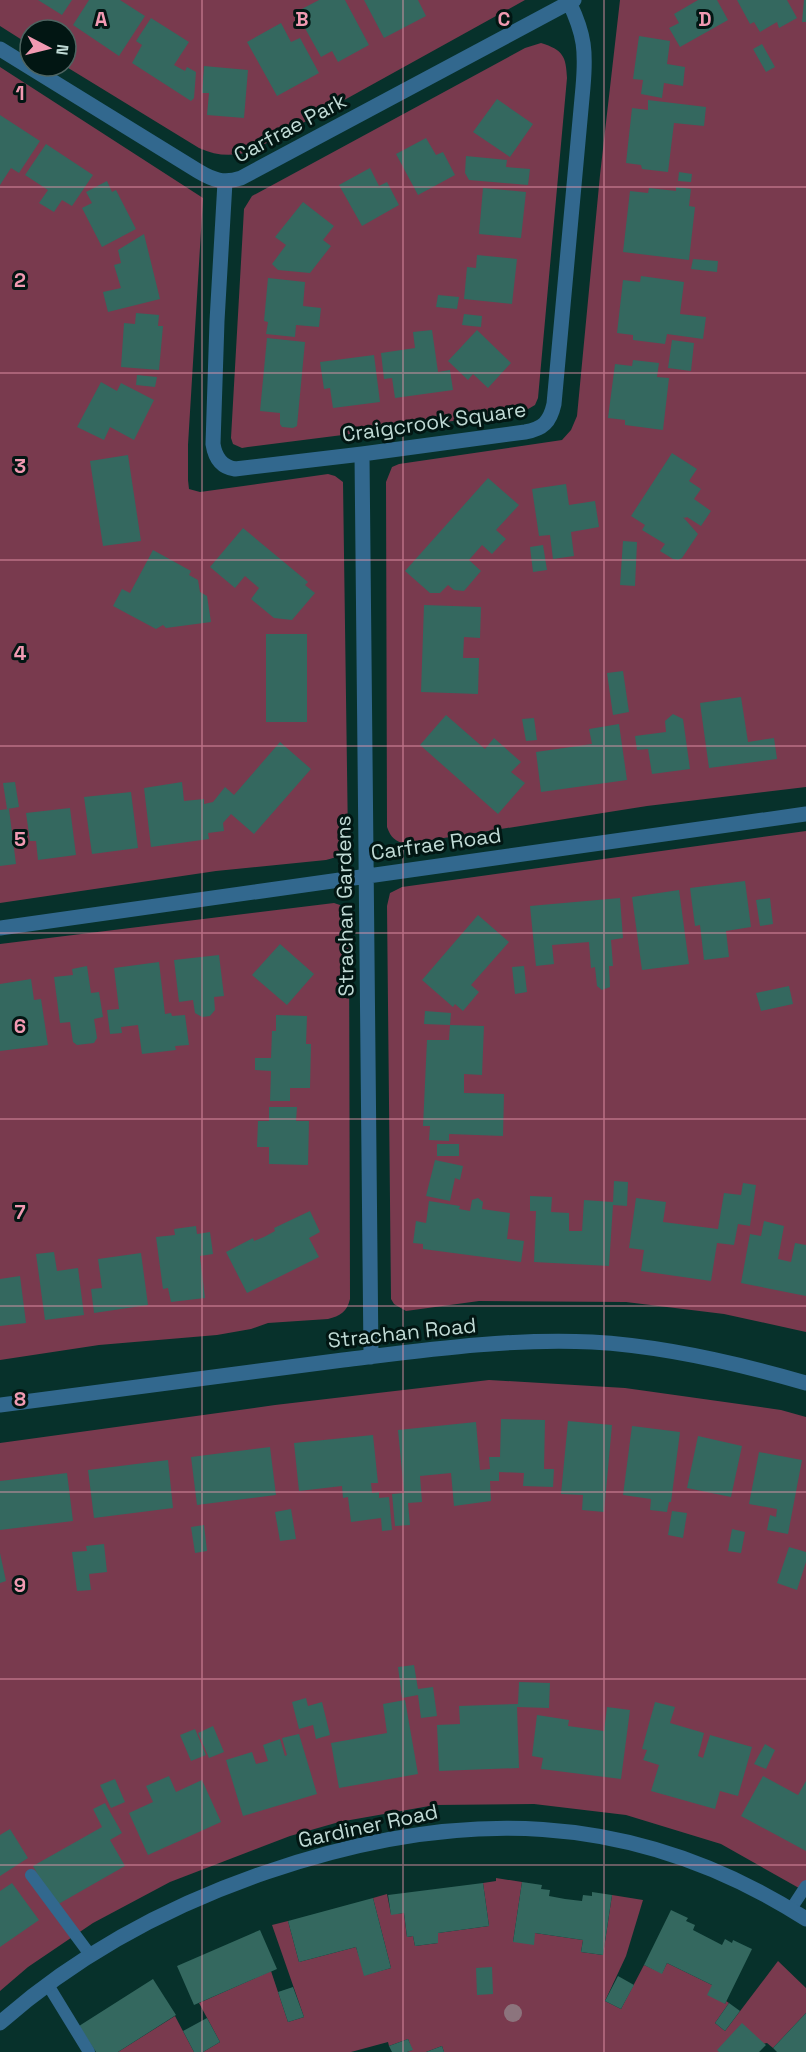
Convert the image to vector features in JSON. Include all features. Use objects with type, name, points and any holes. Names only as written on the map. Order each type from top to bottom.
[{"type":"street","name":"Carfrae Park","points":[[0,49],[198,171],[210,178],[225,182],[241,178],[571,1]]},
{"type":"street","name":"Craigcrook Square","points":[[225,182],[213,444],[214,453],[224,465],[235,468],[362,454],[533,430],[546,424],[554,404],[585,63],[585,45],[571,1]]},
{"type":"street","name":"Strachan Gardens","points":[[362,454],[371,1357]]},
{"type":"street","name":"Carfrae Road","points":[[0,928],[806,814]]},
{"type":"street","name":"Strachan Road","points":[[0,1406],[202,1377],[371,1357],[497,1345],[592,1342],[699,1356],[806,1383]]},
{"type":"street","name":"Gardiner Road","points":[[0,2023],[48,1985],[91,1956],[129,1933],[193,1900],[288,1864],[341,1849],[391,1838],[475,1827],[574,1832],[643,1846],[718,1871],[806,1919]]},
{"type":"lane","points":[[31,1875],[91,1956]]},
{"type":"lane","points":[[791,1909],[806,1886]]},
{"type":"lane","points":[[48,1985],[89,2052]]},
{"type":"shaded area","points":[[0,0],[525,0],[252,151],[231,155],[212,153],[199,148],[78,74],[78,18],[18,18],[18,37],[0,26]]},
{"type":"shaded area","points":[[620,0],[806,0],[806,787],[647,806],[406,844],[394,838],[387,827],[386,482],[392,467],[399,464],[562,440],[571,430],[577,416],[600,175]]},
{"type":"shaded area","points":[[541,43],[554,48],[562,55],[566,64],[567,78],[538,398],[535,405],[523,412],[242,448],[233,444],[231,438],[244,209],[252,196],[525,48]]},
{"type":"shaded area","points":[[0,67],[203,198],[188,445],[189,489],[200,492],[328,474],[343,482],[348,840],[341,854],[334,857],[326,860],[216,871],[0,903]]},
{"type":"shaded area","points":[[806,831],[806,1332],[724,1314],[626,1302],[479,1301],[406,1311],[394,1304],[391,1299],[387,906],[390,893],[402,887]]},
{"type":"shaded area","points":[[334,903],[343,906],[348,914],[349,927],[350,1299],[345,1310],[328,1319],[268,1323],[251,1329],[217,1335],[99,1345],[0,1360],[0,944]]},
{"type":"shaded area","points":[[489,1380],[625,1388],[781,1410],[806,1417],[806,1892],[721,1844],[626,1815],[534,1804],[435,1805],[339,1822],[290,1836],[170,1882],[93,1923],[28,1967],[0,1991],[0,1443],[275,1405]]},
{"type":"shaded area","points":[[496,1878],[522,1882],[513,1942],[535,1933],[583,1940],[581,1952],[603,1955],[612,1895],[643,1900],[626,1956],[605,2001],[621,2009],[644,1965],[662,1973],[667,1963],[712,1985],[725,2004],[726,2001],[729,2003],[715,2023],[725,2031],[778,1961],[806,1988],[806,2013],[773,2048],[767,2043],[719,2052],[444,2052],[442,2046],[426,2052],[407,2052],[412,2050],[408,2039],[389,2046],[388,2042],[351,2052],[203,2052],[220,2042],[199,2003],[271,1971],[288,2022],[304,2017],[272,1925],[288,1921],[299,1962],[356,1947],[365,1975],[391,1968],[373,1898],[387,1894],[391,1914],[404,1913],[407,1937],[413,1936],[415,1946],[438,1943],[438,1933],[489,1926],[483,1883],[496,1881]]},
{"type":"shaded area","points":[[175,2016],[194,2052],[118,2052]]},
{"type":"building","points":[[38,0],[72,0],[62,15]]},
{"type":"building","points":[[89,0],[120,0],[145,16],[119,56],[78,28],[77,18]]},
{"type":"building","points":[[319,0],[345,0],[369,45],[338,62],[332,51],[321,57],[296,12]]},
{"type":"building","points":[[364,0],[418,0],[426,16],[384,38]]},
{"type":"building","points":[[698,0],[717,0],[728,20],[680,47],[669,28],[679,23],[674,14]]},
{"type":"building","points":[[737,0],[787,0],[797,18],[779,28],[777,22],[760,32],[754,22],[750,24]]},
{"type":"building","points":[[804,0],[806,0],[806,22],[802,22]]},
{"type":"building","points":[[151,18],[189,42],[174,65],[185,71],[187,67],[196,72],[194,98],[191,101],[132,63],[142,45],[136,41]]},
{"type":"building","points":[[281,23],[291,42],[300,38],[319,73],[277,96],[247,42]]},
{"type":"building","points":[[639,36],[670,41],[667,64],[685,67],[683,86],[664,83],[662,98],[641,94],[643,80],[633,79]]},
{"type":"building","points":[[762,44],[775,67],[766,72],[753,49]]},
{"type":"building","points":[[204,66],[248,70],[244,118],[207,115],[209,93],[202,93]]},
{"type":"building","points":[[497,99],[533,124],[510,157],[473,132]]},
{"type":"building","points":[[648,100],[706,107],[704,126],[674,123],[668,172],[642,169],[641,165],[626,163],[632,108],[648,110]]},
{"type":"building","points":[[0,115],[40,141],[19,173],[11,168],[0,185]]},
{"type":"building","points":[[426,138],[436,155],[443,152],[455,175],[418,195],[396,154]]},
{"type":"building","points":[[46,144],[93,175],[72,206],[62,200],[54,212],[39,203],[48,190],[25,175]]},
{"type":"building","points":[[466,156],[507,160],[506,167],[530,169],[528,185],[469,180],[465,173]]},
{"type":"building","points":[[370,168],[379,186],[387,182],[399,205],[362,226],[339,185]]},
{"type":"building","points":[[679,172],[692,174],[691,182],[678,181]]},
{"type":"building","points":[[107,181],[112,192],[116,190],[136,229],[102,247],[82,208],[92,203],[86,192]]},
{"type":"building","points":[[676,187],[691,189],[689,206],[695,207],[689,260],[623,252],[630,191],[648,193],[649,188],[676,191]]},
{"type":"building","points":[[483,188],[526,192],[521,238],[479,234]]},
{"type":"building","points":[[303,202],[334,226],[323,240],[331,246],[310,273],[278,270],[272,264],[286,245],[275,237]]},
{"type":"building","points":[[144,234],[160,299],[108,312],[103,292],[121,288],[114,265],[121,263],[118,250]]},
{"type":"building","points":[[477,255],[517,259],[512,304],[464,299],[467,267],[476,268]]},
{"type":"building","points":[[693,259],[718,261],[717,272],[691,269]]},
{"type":"building","points":[[641,276],[684,282],[680,314],[706,317],[703,339],[667,334],[665,344],[633,340],[633,335],[617,333],[623,280],[640,282]]},
{"type":"building","points":[[268,278],[305,282],[303,306],[321,308],[319,327],[296,325],[295,337],[266,334],[268,322],[264,321]]},
{"type":"building","points":[[438,295],[459,297],[457,309],[436,307]]},
{"type":"building","points":[[136,313],[159,315],[158,326],[163,326],[159,370],[121,367],[124,323],[135,324]]},
{"type":"building","points":[[464,314],[482,316],[481,327],[462,325]]},
{"type":"building","points":[[432,330],[438,372],[450,370],[453,390],[395,398],[392,378],[384,379],[381,353],[415,348],[413,332]]},
{"type":"building","points":[[477,330],[511,363],[488,388],[473,374],[468,380],[448,361]]},
{"type":"building","points":[[267,338],[305,342],[297,426],[293,428],[282,427],[280,413],[260,411]]},
{"type":"building","points":[[672,340],[694,343],[691,371],[668,368]]},
{"type":"building","points":[[374,355],[380,402],[333,408],[330,388],[324,389],[320,362]]},
{"type":"building","points":[[633,360],[659,363],[657,377],[669,378],[663,430],[625,425],[625,420],[608,418],[615,364],[632,366]]},
{"type":"building","points":[[137,375],[157,377],[155,387],[136,385]]},
{"type":"building","points":[[101,382],[117,391],[121,383],[154,400],[134,440],[110,427],[104,440],[77,427]]},
{"type":"building","points":[[672,453],[697,469],[689,481],[701,489],[694,499],[711,511],[701,526],[683,517],[698,534],[682,558],[678,560],[660,551],[665,544],[642,530],[645,525],[631,516]]},
{"type":"building","points":[[128,455],[141,541],[103,546],[90,461]]},
{"type":"building","points":[[488,478],[519,505],[496,530],[506,539],[492,554],[482,545],[469,560],[481,571],[464,591],[454,590],[448,585],[440,593],[430,593],[405,571]]},
{"type":"building","points":[[566,484],[569,505],[595,501],[599,527],[571,532],[574,556],[553,559],[550,535],[539,536],[532,489]]},
{"type":"building","points":[[243,528],[308,582],[305,585],[315,593],[292,620],[274,618],[251,599],[259,588],[245,576],[235,588],[210,567]]},
{"type":"building","points":[[623,541],[637,542],[635,586],[620,585]]},
{"type":"building","points":[[543,545],[547,570],[533,572],[530,547]]},
{"type":"building","points":[[153,550],[191,571],[189,575],[198,580],[200,592],[207,596],[211,622],[166,628],[163,625],[156,629],[113,606],[122,589],[130,593]]},
{"type":"building","points":[[424,605],[481,607],[480,638],[464,637],[463,658],[479,658],[478,694],[421,692]]},
{"type":"building","points":[[266,634],[307,634],[307,722],[266,722]]},
{"type":"building","points":[[623,671],[629,712],[613,715],[607,673]]},
{"type":"building","points":[[741,697],[748,742],[774,738],[777,759],[709,768],[700,703]]},
{"type":"building","points":[[673,714],[683,719],[690,769],[652,774],[648,749],[637,750],[635,736],[666,732],[665,721]]},
{"type":"building","points":[[446,715],[485,749],[494,738],[521,762],[511,772],[525,783],[498,814],[420,745]]},
{"type":"building","points":[[534,718],[537,740],[526,741],[522,719]]},
{"type":"building","points":[[619,724],[627,780],[541,792],[536,752],[592,744],[589,729]]},
{"type":"building","points":[[280,742],[311,769],[254,834],[231,814],[223,823],[224,831],[208,833],[209,839],[151,847],[144,788],[182,782],[184,801],[204,799],[204,804],[213,802],[225,787],[234,795]]},
{"type":"building","points":[[15,782],[19,807],[7,809],[3,783]]},
{"type":"building","points":[[131,792],[138,848],[92,854],[84,797]]},
{"type":"building","points":[[70,808],[76,855],[38,860],[36,841],[30,841],[26,813]]},
{"type":"building","points":[[9,809],[16,864],[0,866],[0,810]]},
{"type":"building","points":[[745,881],[751,927],[726,931],[729,957],[704,960],[700,925],[695,926],[690,888]]},
{"type":"building","points":[[679,890],[689,964],[642,970],[632,897]]},
{"type":"building","points":[[620,898],[623,938],[611,940],[613,966],[609,966],[610,987],[602,990],[597,986],[595,967],[591,968],[589,942],[552,945],[554,964],[536,966],[530,906]]},
{"type":"building","points":[[770,898],[773,924],[760,926],[756,900]]},
{"type":"building","points":[[478,915],[509,942],[471,985],[479,992],[463,1011],[455,1004],[453,1007],[422,980]]},
{"type":"building","points":[[280,944],[314,974],[287,1005],[252,975]]},
{"type":"building","points":[[219,955],[224,996],[214,997],[215,1010],[210,1016],[202,1017],[195,1013],[193,1000],[179,1002],[174,960]]},
{"type":"building","points":[[159,962],[165,1014],[185,1015],[189,1045],[175,1046],[176,1050],[142,1054],[138,1025],[121,1027],[122,1033],[110,1034],[107,1010],[119,1009],[114,968]]},
{"type":"building","points":[[87,966],[91,993],[99,992],[103,1017],[94,1019],[97,1038],[94,1043],[77,1045],[73,1042],[70,1022],[60,1023],[54,977],[73,975],[72,969]]},
{"type":"building","points":[[524,966],[527,992],[515,994],[512,967]]},
{"type":"building","points":[[31,979],[34,1000],[41,999],[48,1045],[0,1051],[0,984]]},
{"type":"building","points":[[789,986],[793,1004],[761,1011],[756,993]]},
{"type":"building","points":[[425,1011],[451,1013],[450,1025],[424,1024]]},
{"type":"building","points":[[276,1015],[307,1016],[306,1044],[311,1044],[310,1088],[290,1088],[290,1101],[270,1101],[271,1071],[255,1070],[255,1058],[271,1058],[272,1031],[276,1031]]},
{"type":"building","points":[[450,1025],[484,1026],[482,1075],[464,1074],[464,1093],[504,1094],[503,1136],[449,1134],[449,1141],[429,1140],[430,1126],[423,1126],[427,1040],[449,1040]]},
{"type":"building","points":[[269,1107],[297,1107],[296,1121],[309,1121],[308,1165],[269,1164],[269,1147],[257,1147],[258,1121],[269,1121]]},
{"type":"building","points":[[437,1144],[459,1144],[459,1156],[437,1156]]},
{"type":"building","points":[[435,1160],[463,1166],[460,1180],[455,1178],[450,1201],[426,1196]]},
{"type":"building","points":[[614,1181],[628,1182],[627,1206],[613,1205],[609,1266],[534,1262],[536,1211],[530,1211],[530,1196],[552,1197],[551,1212],[569,1213],[569,1231],[582,1231],[584,1200],[613,1202]]},
{"type":"building","points":[[743,1183],[756,1185],[750,1226],[738,1224],[734,1245],[717,1243],[711,1281],[641,1271],[644,1250],[629,1248],[636,1198],[666,1202],[663,1222],[718,1229],[724,1193],[741,1195]]},
{"type":"building","points":[[478,1198],[483,1202],[482,1209],[510,1213],[507,1239],[524,1241],[521,1262],[423,1249],[423,1244],[413,1243],[416,1221],[426,1223],[429,1201],[460,1206],[459,1209],[470,1211],[472,1200]]},
{"type":"building","points":[[310,1211],[320,1232],[309,1238],[319,1257],[247,1293],[226,1252],[253,1238],[254,1241],[264,1237],[275,1231],[274,1228]]},
{"type":"building","points":[[764,1221],[784,1226],[778,1259],[791,1262],[795,1243],[806,1245],[806,1296],[741,1283],[750,1234],[761,1236]]},
{"type":"building","points":[[196,1226],[197,1234],[210,1232],[213,1254],[200,1256],[205,1298],[171,1302],[168,1288],[163,1289],[156,1237],[175,1235],[174,1229]]},
{"type":"building","points":[[54,1252],[57,1271],[78,1268],[84,1315],[45,1320],[36,1254]]},
{"type":"building","points":[[141,1253],[148,1305],[94,1313],[91,1289],[102,1288],[98,1259]]},
{"type":"building","points":[[20,1276],[26,1323],[0,1326],[0,1279]]},
{"type":"building","points":[[501,1419],[545,1420],[544,1469],[554,1469],[553,1487],[523,1486],[524,1473],[499,1472],[499,1481],[490,1481],[491,1501],[454,1506],[451,1473],[420,1476],[422,1502],[408,1503],[410,1525],[395,1526],[392,1494],[404,1493],[398,1430],[476,1422],[480,1470],[490,1469],[489,1457],[500,1457]]},
{"type":"building","points":[[568,1421],[612,1425],[604,1512],[582,1510],[583,1495],[561,1494]]},
{"type":"building","points":[[632,1426],[680,1432],[671,1502],[669,1502],[667,1512],[650,1510],[651,1499],[623,1495]]},
{"type":"building","points":[[373,1435],[378,1483],[371,1483],[372,1493],[379,1492],[379,1498],[389,1497],[392,1530],[382,1531],[381,1518],[351,1522],[348,1497],[343,1498],[342,1486],[299,1491],[294,1443]]},
{"type":"building","points":[[698,1436],[742,1446],[731,1497],[687,1488]]},
{"type":"building","points":[[270,1447],[276,1495],[197,1505],[191,1457]]},
{"type":"building","points":[[759,1452],[802,1460],[788,1534],[767,1530],[770,1515],[776,1517],[777,1509],[749,1504]]},
{"type":"building","points":[[168,1460],[173,1508],[94,1518],[88,1470]]},
{"type":"building","points":[[67,1473],[73,1521],[0,1530],[0,1481]]},
{"type":"building","points":[[291,1509],[296,1539],[280,1541],[275,1512]]},
{"type":"building","points":[[672,1511],[687,1513],[683,1538],[668,1535]]},
{"type":"building","points":[[204,1525],[207,1551],[195,1553],[191,1527]]},
{"type":"building","points":[[732,1529],[745,1532],[741,1553],[728,1551]]},
{"type":"building","points":[[104,1544],[107,1572],[89,1574],[91,1590],[77,1591],[72,1552],[87,1551],[86,1546]]},
{"type":"building","points":[[789,1547],[806,1552],[806,1562],[797,1590],[777,1583]]},
{"type":"building","points":[[0,1553],[6,1581],[0,1583]]},
{"type":"building","points":[[414,1665],[418,1689],[433,1687],[437,1716],[421,1718],[418,1695],[402,1698],[398,1667]]},
{"type":"building","points":[[519,1682],[550,1683],[549,1708],[517,1707],[519,1768],[439,1771],[437,1725],[460,1724],[459,1706],[518,1704]]},
{"type":"building","points":[[306,1698],[308,1706],[322,1702],[330,1735],[316,1739],[313,1725],[299,1729],[292,1702]]},
{"type":"building","points":[[405,1700],[418,1774],[339,1788],[331,1743],[387,1733],[383,1704]]},
{"type":"building","points":[[655,1702],[675,1707],[670,1723],[704,1733],[698,1756],[703,1758],[710,1735],[752,1747],[738,1796],[720,1791],[715,1809],[651,1791],[659,1765],[643,1760],[647,1750],[642,1749]]},
{"type":"building","points":[[607,1707],[630,1710],[621,1779],[541,1769],[543,1758],[532,1756],[537,1715],[569,1720],[568,1726],[604,1731]]},
{"type":"building","points":[[213,1726],[224,1752],[209,1758],[198,1733]]},
{"type":"building","points":[[195,1729],[206,1755],[191,1761],[180,1735]]},
{"type":"building","points":[[299,1734],[317,1794],[243,1816],[226,1760],[252,1752],[256,1764],[268,1761],[263,1745],[280,1739],[285,1756],[287,1755],[282,1738]]},
{"type":"building","points":[[765,1744],[775,1750],[766,1769],[754,1764]]},
{"type":"building","points":[[169,1776],[176,1792],[202,1780],[221,1822],[148,1855],[129,1813],[153,1802],[146,1786]]},
{"type":"building","points":[[763,1776],[798,1795],[806,1781],[806,1851],[741,1816]]},
{"type":"building","points":[[115,1779],[125,1802],[111,1808],[100,1785]]},
{"type":"building","points":[[105,1803],[122,1833],[110,1840],[125,1866],[55,1906],[33,1866],[102,1827],[93,1809]]},
{"type":"building","points":[[10,1829],[28,1858],[0,1876],[0,1835]]},
{"type":"building","points":[[522,1882],[542,1885],[541,1889],[550,1890],[549,1896],[565,1899],[582,1901],[583,1895],[592,1896],[592,1892],[612,1895],[603,1955],[581,1952],[583,1940],[535,1933],[534,1945],[513,1942]]},
{"type":"building","points":[[12,1883],[39,1920],[0,1947],[0,1891]]},
{"type":"building","points":[[483,1883],[489,1926],[438,1933],[438,1943],[415,1946],[413,1936],[407,1937],[404,1913],[391,1915],[388,1895]]},
{"type":"building","points":[[373,1898],[391,1968],[364,1976],[356,1947],[299,1962],[288,1921]]},
{"type":"building","points":[[671,1910],[688,1918],[686,1921],[695,1925],[693,1930],[722,1945],[725,1939],[732,1943],[733,1940],[752,1949],[725,2004],[707,1995],[712,1985],[667,1963],[662,1974],[644,1965]]},
{"type":"building","points":[[260,1930],[277,1969],[194,2005],[177,1966]]},
{"type":"building","points":[[492,1967],[493,1994],[477,1995],[476,1968]]},
{"type":"building","points":[[618,1976],[634,1985],[621,2009],[605,2001]]},
{"type":"building","points":[[153,1979],[176,2015],[118,2052],[96,2052],[79,2026]]},
{"type":"building","points":[[293,1987],[304,2017],[288,2022],[278,1992]]},
{"type":"building","points":[[729,2003],[740,2011],[725,2031],[715,2023]]},
{"type":"building","points":[[806,2013],[806,2052],[777,2052],[773,2048]]},
{"type":"building","points":[[207,2018],[220,2042],[203,2052],[194,2052],[183,2031]]},
{"type":"building","points":[[742,2023],[766,2045],[759,2052],[719,2052],[717,2050]]},
{"type":"building","points":[[408,2039],[413,2050],[392,2052],[389,2046]]},
{"type":"building","points":[[442,2046],[444,2052],[426,2052]]}]
